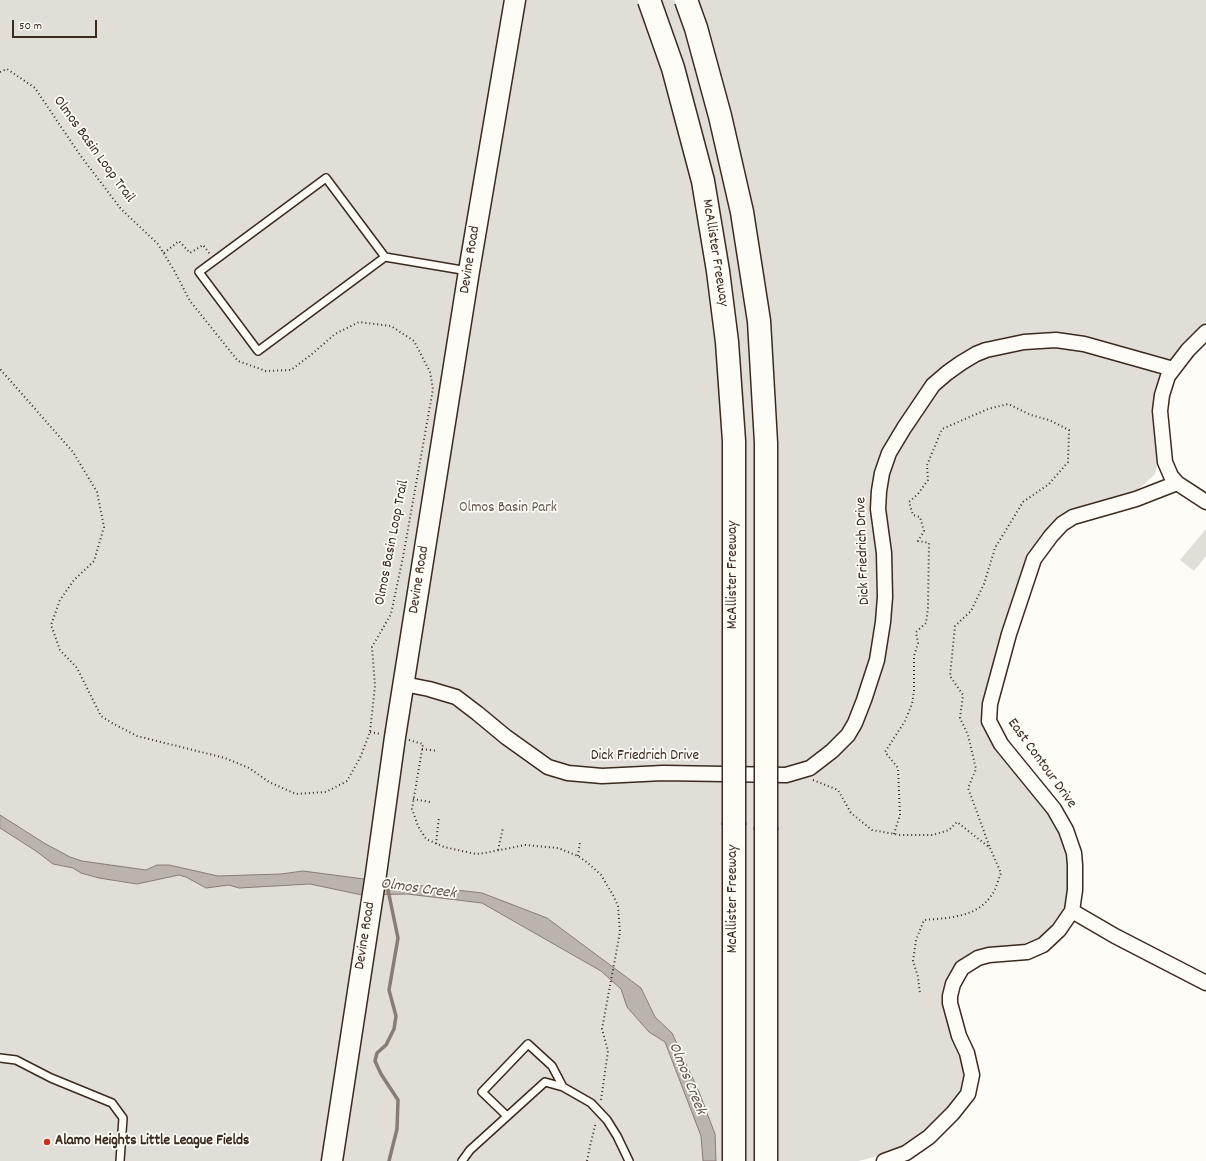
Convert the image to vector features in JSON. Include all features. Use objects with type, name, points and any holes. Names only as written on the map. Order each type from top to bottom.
[{"type":"highway","name":"McAllister Freeway","points":[[648,0],[673,68],[703,181],[718,271],[727,342],[734,441],[734,1161]]},
{"type":"highway","points":[[686,0],[696,28],[720,116],[742,212],[759,321],[766,443],[766,1161]]},
{"type":"street","name":"Devine Road","points":[[332,1161],[371,909],[395,737],[469,271],[515,0]]},
{"type":"street","points":[[1206,332],[1188,350],[1168,376],[1162,395],[1160,411],[1165,462],[1171,476],[1177,483],[1206,502]]},
{"type":"street","name":"Dick Friedrich Drive","points":[[404,684],[429,689],[456,697],[540,762],[548,767],[568,773],[602,776],[663,773],[786,775],[810,768],[832,751],[848,735],[855,723],[864,700],[877,660],[885,597],[884,553],[878,509],[882,473],[889,453],[933,385],[947,373],[976,354],[986,350],[1024,342],[1056,340],[1084,344],[1173,369]]},
{"type":"street","name":"East Contour Drive","points":[[884,1161],[906,1153],[929,1137],[953,1113],[968,1094],[972,1075],[968,1053],[959,1036],[950,1003],[953,984],[962,968],[978,958],[989,955],[1026,952],[1044,945],[1059,930],[1072,911],[1075,890],[1075,865],[1074,853],[1066,830],[1054,809],[1000,744],[989,721],[990,704],[1009,634],[1034,559],[1062,524],[1073,517],[1136,500],[1177,483]]},
{"type":"street","points":[[1072,911],[1115,936],[1206,983]]},
{"type":"lane","points":[[385,257],[258,351],[199,272],[326,178],[385,257],[469,271]]},
{"type":"lane","points":[[507,1116],[482,1092],[528,1044],[552,1066],[563,1087]]},
{"type":"lane","points":[[0,1058],[16,1060],[51,1078],[112,1102],[123,1118],[120,1161]]},
{"type":"lane","points":[[462,1161],[470,1150],[545,1082],[563,1087],[591,1103],[607,1120],[630,1161]]},
{"type":"path","name":"Olmos Basin Loop Trail","points":[[0,72],[7,69],[35,88],[80,155],[121,209],[158,244],[190,301],[238,361],[266,371],[291,370],[335,334],[359,322],[391,326],[414,341],[430,372],[433,389],[403,557],[391,614],[372,647],[375,686],[370,732],[360,758],[347,781],[326,792],[296,794],[269,782],[249,768],[225,758],[137,736],[101,716],[77,668],[60,650],[51,624],[60,600],[74,580],[94,561],[104,527],[97,492],[73,452],[0,369]]},
{"type":"path","points":[[164,253],[179,241],[190,254],[202,245],[215,261]]},
{"type":"path","points":[[894,834],[900,815],[898,768],[885,752],[905,721],[912,704],[914,691],[914,656],[918,643],[916,632],[926,623],[928,608],[929,543],[918,541],[924,531],[920,517],[913,515],[909,502],[918,494],[928,480],[927,465],[942,429],[988,409],[1008,404],[1031,415],[1049,420],[1069,430],[1068,462],[1049,484],[1023,502],[995,548],[984,584],[971,611],[955,626],[950,676],[963,695],[960,718],[968,735],[976,769],[968,788],[990,848],[1001,873],[992,896],[980,908],[960,917],[924,920],[916,940],[913,961],[918,976],[920,994]]},
{"type":"path","points":[[395,737],[423,744],[412,809],[418,826],[426,840],[444,847],[476,854],[525,845],[558,848],[578,856],[601,875],[618,906],[620,932],[602,1029],[608,1051],[603,1090],[587,1161]]},
{"type":"path","points":[[422,749],[438,752]]},
{"type":"path","points":[[786,775],[815,780],[838,790],[851,813],[872,830],[894,834],[933,835],[949,830],[956,822],[990,848]]},
{"type":"path","points":[[413,799],[430,802]]},
{"type":"path","points":[[436,844],[439,817]]},
{"type":"path","points":[[498,850],[502,828]]},
{"type":"path","points":[[578,856],[580,842]]},
{"type":"green space","name":"Olmos Basin Park","points":[[0,0],[1206,0],[1206,324],[1179,353],[1160,378],[1158,463],[1155,474],[1132,495],[1057,520],[985,705],[1058,825],[1067,843],[1072,876],[1067,909],[1042,942],[979,955],[944,997],[950,1028],[966,1073],[965,1087],[961,1097],[940,1119],[910,1143],[878,1156],[858,1161],[0,1161]]},
{"type":"green space","points":[[1206,529],[1206,556],[1194,571],[1180,560]]},
{"type":"water","name":"Olmos Creek","points":[[0,815],[44,843],[70,857],[82,861],[146,870],[157,865],[169,865],[218,876],[281,874],[303,871],[482,893],[547,918],[641,988],[655,1017],[672,1033],[699,1092],[715,1134],[716,1161],[703,1161],[701,1136],[665,1042],[649,1032],[627,1007],[621,989],[601,971],[482,903],[407,894],[362,895],[310,884],[239,888],[229,885],[206,888],[186,877],[179,875],[137,884],[99,878],[81,873],[73,868],[53,864],[36,851],[0,828]]},
{"type":"waterway","name":"Olmos Creek","points":[[388,890],[398,938],[389,990],[396,1016],[394,1029],[386,1045],[377,1053],[375,1061],[381,1074],[398,1100],[397,1129],[389,1161]]},
{"type":"place","name":"Alamo Heights Little League Fields","points":[[47,1142]]}]
